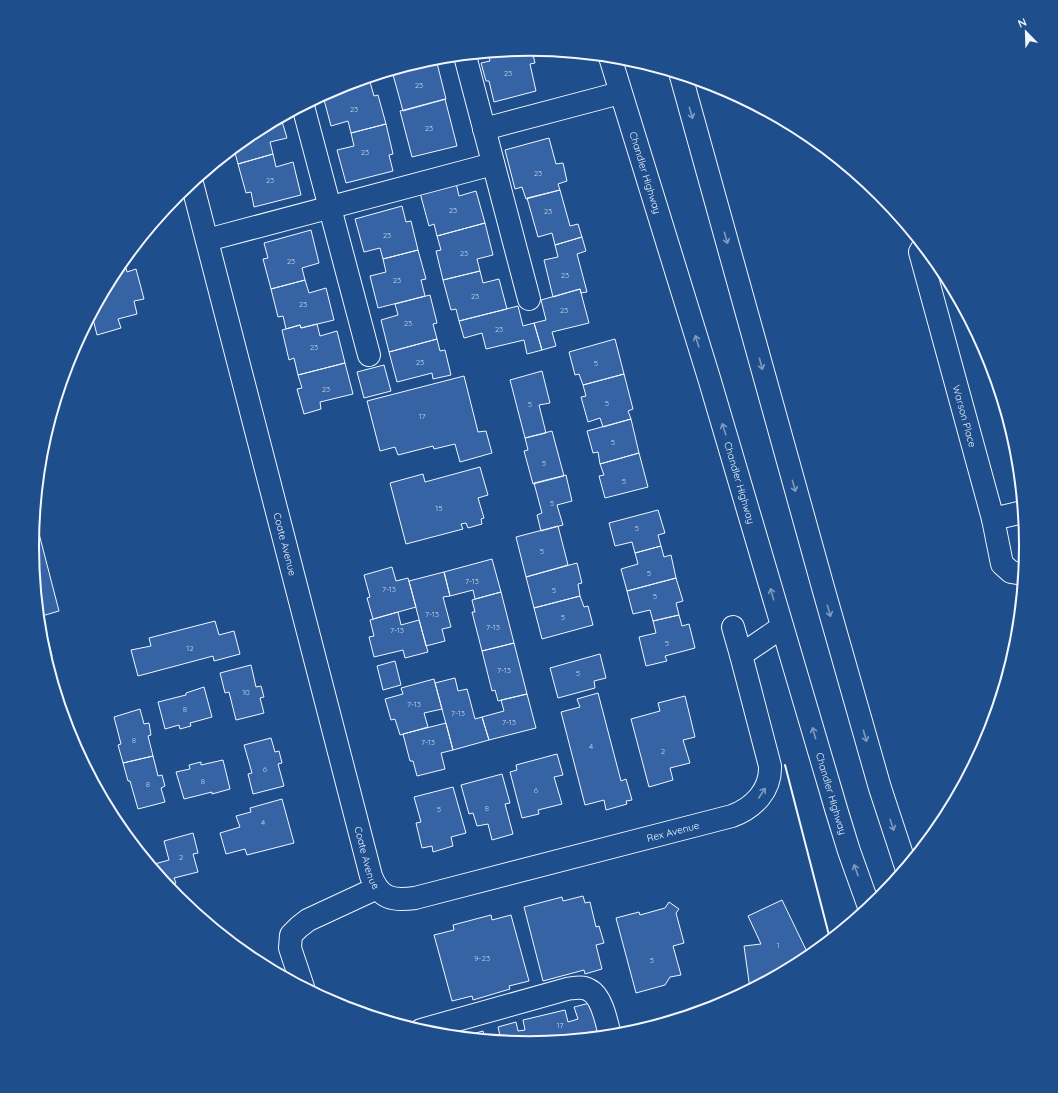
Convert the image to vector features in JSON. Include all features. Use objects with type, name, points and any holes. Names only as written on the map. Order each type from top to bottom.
[{"type":"main road","points":[[466,61],[529,299]]},
{"type":"main road","name":"Chandler Highway","points":[[612,64],[708,378],[849,852],[867,900]]},
{"type":"main road","points":[[683,82],[832,622],[880,788],[904,861]]},
{"type":"main road","points":[[484,129],[620,93]]},
{"type":"main road","points":[[304,111],[369,355]]},
{"type":"main road","points":[[207,240],[494,164]]},
{"type":"main road","name":"Coate Avenue","points":[[194,190],[369,869],[383,893]]},
{"type":"main road","name":"Warson Place","points":[[920,251],[993,519],[1002,564],[1011,572],[1018,573]]},
{"type":"main road","points":[[993,519],[1018,513]]},
{"type":"main road","name":"Rex Avenue","points":[[383,893],[402,899],[416,898],[732,816],[748,809],[756,802],[765,790],[770,775],[770,766],[733,627]]},
{"type":"main road","points":[[741,655],[782,627]]},
{"type":"main road","points":[[302,980],[290,948],[291,935],[308,920],[383,893]]},
{"type":"main road","points":[[432,1027],[579,987],[590,990],[598,998],[604,1012],[608,1030]]},
{"type":"building","points":[[533,56],[535,63],[530,64],[536,91],[494,102],[489,81],[486,81],[481,63],[490,61],[489,59]]},
{"type":"building","points":[[438,65],[446,99],[403,111],[393,76]]},
{"type":"building","points":[[370,83],[374,96],[378,95],[386,124],[351,133],[348,121],[331,126],[324,101]]},
{"type":"building","points":[[445,99],[457,146],[412,157],[400,111]]},
{"type":"building","points":[[282,123],[287,138],[270,142],[273,154],[238,164],[236,155]]},
{"type":"building","points":[[386,124],[393,154],[389,155],[393,171],[346,183],[337,150],[354,146],[351,133]]},
{"type":"building","points":[[549,138],[556,164],[563,163],[567,181],[558,184],[560,190],[526,199],[522,187],[515,189],[505,150]]},
{"type":"building","points":[[273,154],[276,167],[293,162],[301,195],[254,207],[251,192],[246,193],[238,164]]},
{"type":"building","points":[[456,183],[459,196],[476,191],[485,223],[437,236],[434,224],[429,226],[420,193]]},
{"type":"building","points":[[560,190],[570,226],[578,224],[582,237],[555,245],[552,233],[538,237],[527,198]]},
{"type":"building","points":[[402,206],[406,222],[411,221],[418,250],[383,259],[380,248],[364,252],[355,219]]},
{"type":"building","points":[[485,223],[493,255],[477,259],[480,271],[443,280],[436,251],[441,250],[437,236]]},
{"type":"building","points":[[311,230],[319,263],[302,268],[305,280],[271,289],[263,259],[268,258],[264,243]]},
{"type":"building","points":[[582,237],[586,251],[577,254],[587,292],[581,293],[580,289],[553,297],[544,260],[558,257],[555,245]]},
{"type":"building","points":[[418,250],[426,279],[421,280],[425,296],[378,308],[370,276],[386,272],[383,259]]},
{"type":"building","points":[[126,268],[127,272],[136,269],[144,299],[134,301],[137,314],[118,319],[121,328],[97,335],[94,323],[105,301]]},
{"type":"building","points":[[480,271],[483,283],[499,279],[507,309],[459,321],[456,309],[451,310],[443,280]]},
{"type":"building","points":[[305,280],[309,293],[326,288],[334,320],[301,328],[300,325],[286,329],[283,316],[278,317],[271,289]]},
{"type":"building","points":[[580,289],[589,323],[552,332],[556,346],[542,350],[534,323],[546,320],[541,300]]},
{"type":"building","points":[[430,295],[437,323],[433,324],[437,339],[389,352],[381,320],[398,315],[395,304]]},
{"type":"building","points":[[518,306],[523,326],[534,323],[542,350],[527,354],[524,340],[486,349],[482,333],[464,338],[459,321]]},
{"type":"building","points":[[317,324],[320,336],[337,331],[345,363],[298,375],[294,358],[289,360],[282,330],[300,325],[301,328]]},
{"type":"building","points":[[437,339],[440,351],[445,350],[451,375],[433,379],[432,373],[397,382],[389,352]]},
{"type":"building","points":[[615,339],[624,374],[583,385],[579,374],[575,375],[569,352]]},
{"type":"building","points":[[345,363],[353,394],[320,402],[321,409],[304,414],[297,389],[302,388],[298,375]]},
{"type":"building","points":[[384,365],[391,391],[364,398],[357,372]]},
{"type":"building","points":[[542,371],[550,403],[539,405],[546,433],[525,438],[510,380]]},
{"type":"building","points":[[624,374],[633,409],[628,411],[631,419],[603,427],[600,418],[588,422],[581,397],[586,396],[583,385]]},
{"type":"building","points":[[464,376],[478,432],[486,431],[492,453],[460,462],[455,444],[434,449],[433,446],[398,455],[395,447],[380,451],[367,401]]},
{"type":"building","points":[[631,419],[639,453],[600,464],[598,452],[593,453],[587,431]]},
{"type":"building","points":[[552,431],[564,476],[533,484],[524,451],[528,450],[525,438]]},
{"type":"building","points":[[639,453],[648,487],[605,498],[599,476],[604,475],[600,464]]},
{"type":"building","points":[[480,467],[488,495],[478,498],[484,518],[481,519],[482,524],[468,528],[466,523],[461,524],[463,529],[406,544],[390,483],[423,474],[425,482]]},
{"type":"building","points":[[566,475],[572,501],[557,505],[563,525],[541,531],[537,515],[542,513],[534,483]]},
{"type":"building","points":[[658,510],[665,533],[658,535],[661,546],[635,553],[632,542],[615,546],[609,523]]},
{"type":"building","points":[[558,526],[568,565],[526,577],[516,537]]},
{"type":"building","points":[[39,535],[59,611],[44,615],[40,579]]},
{"type":"building","points":[[661,546],[664,557],[671,555],[676,578],[627,591],[621,569],[638,564],[635,553]]},
{"type":"building","points":[[492,559],[501,592],[475,599],[473,590],[450,596],[444,572]]},
{"type":"building","points":[[577,563],[582,583],[578,584],[580,596],[534,608],[526,577]]},
{"type":"building","points":[[392,567],[396,581],[408,578],[416,607],[373,619],[367,598],[370,597],[364,575]]},
{"type":"building","points":[[444,572],[450,596],[443,597],[451,627],[442,629],[445,641],[426,646],[409,581]]},
{"type":"building","points":[[676,578],[683,601],[676,603],[679,615],[653,621],[650,610],[633,614],[627,591]]},
{"type":"building","points":[[501,592],[514,643],[482,651],[472,612],[475,612],[472,600]]},
{"type":"building","points":[[580,596],[584,607],[588,606],[593,625],[542,639],[534,608]]},
{"type":"building","points":[[398,612],[401,625],[419,620],[428,652],[405,658],[403,650],[374,657],[369,637],[374,636],[370,620]]},
{"type":"building","points":[[679,615],[682,626],[689,624],[695,648],[665,656],[667,661],[646,666],[639,637],[656,633],[653,621]]},
{"type":"building","points":[[215,621],[219,635],[234,631],[240,654],[214,661],[213,656],[138,676],[131,650],[151,646],[149,638]]},
{"type":"building","points":[[514,643],[527,694],[498,701],[495,690],[492,691],[482,651]]},
{"type":"building","points":[[600,654],[606,678],[594,681],[595,688],[558,698],[550,668]]},
{"type":"building","points":[[395,661],[401,685],[383,690],[377,666]]},
{"type":"building","points":[[251,665],[256,687],[261,686],[264,697],[260,698],[264,713],[236,720],[229,692],[225,693],[220,673]]},
{"type":"building","points":[[455,678],[458,691],[467,689],[475,719],[482,717],[489,740],[453,750],[435,683]]},
{"type":"building","points":[[434,679],[442,709],[424,713],[428,727],[400,735],[395,719],[391,720],[385,699],[403,694],[401,688]]},
{"type":"building","points":[[204,687],[212,717],[190,723],[191,726],[180,729],[179,725],[165,729],[158,702],[186,695],[186,693]]},
{"type":"building","points":[[598,693],[621,781],[626,779],[632,800],[626,801],[627,804],[606,810],[604,800],[585,805],[561,712],[580,707],[577,699]]},
{"type":"building","points":[[527,694],[536,728],[489,740],[482,717],[504,711],[501,700]]},
{"type":"building","points":[[685,696],[695,737],[683,740],[690,763],[670,768],[673,780],[649,787],[631,719],[660,711],[658,703]]},
{"type":"building","points":[[140,709],[144,724],[149,723],[151,735],[148,736],[153,756],[123,763],[118,745],[121,744],[114,717]]},
{"type":"building","points":[[446,723],[453,750],[441,753],[445,769],[417,776],[413,761],[410,761],[403,734]]},
{"type":"building","points":[[271,738],[275,752],[279,751],[282,763],[278,764],[284,786],[253,794],[248,774],[252,773],[244,745]]},
{"type":"building","points":[[557,754],[563,775],[554,777],[562,804],[538,810],[539,814],[522,818],[510,772],[517,770],[516,765]]},
{"type":"building","points":[[153,756],[158,776],[162,775],[165,786],[161,788],[165,802],[138,809],[123,763]]},
{"type":"building","points":[[223,760],[230,789],[184,799],[176,772],[190,769],[189,765],[201,762],[201,765]]},
{"type":"building","points":[[502,774],[510,803],[505,804],[513,834],[492,840],[488,824],[477,826],[473,813],[469,814],[461,785]]},
{"type":"building","points":[[453,787],[466,833],[451,837],[453,846],[433,852],[432,846],[422,848],[416,823],[421,822],[414,797]]},
{"type":"building","points":[[282,799],[294,843],[247,855],[245,849],[226,854],[220,833],[240,827],[236,816],[251,812],[250,808]]},
{"type":"building","points":[[193,833],[198,853],[193,854],[198,872],[174,878],[176,883],[174,884],[156,864],[169,860],[164,841]]},
{"type":"building","points":[[583,896],[585,903],[590,902],[596,927],[599,926],[604,943],[596,945],[602,969],[585,974],[584,970],[543,981],[524,907],[562,897],[563,901]]},
{"type":"building","points":[[782,900],[806,950],[774,971],[749,984],[744,946],[761,944],[748,916]]},
{"type":"building","points":[[669,902],[679,909],[676,913],[684,943],[673,946],[681,975],[670,977],[665,985],[636,993],[616,918],[639,912],[640,915],[665,908]]},
{"type":"building","points":[[491,915],[492,920],[511,915],[529,981],[509,986],[510,989],[473,1000],[472,996],[452,1001],[434,935],[454,930],[453,925]]},
{"type":"building","points":[[590,1003],[597,1031],[561,1035],[500,1035],[498,1027],[516,1022],[518,1031],[525,1030],[523,1020],[565,1010],[568,1022],[578,1019],[574,1007]]},
{"type":"building","points":[[483,1031],[484,1034],[476,1033]]},
{"type":"wall","points":[[785,765],[829,934]]}]
